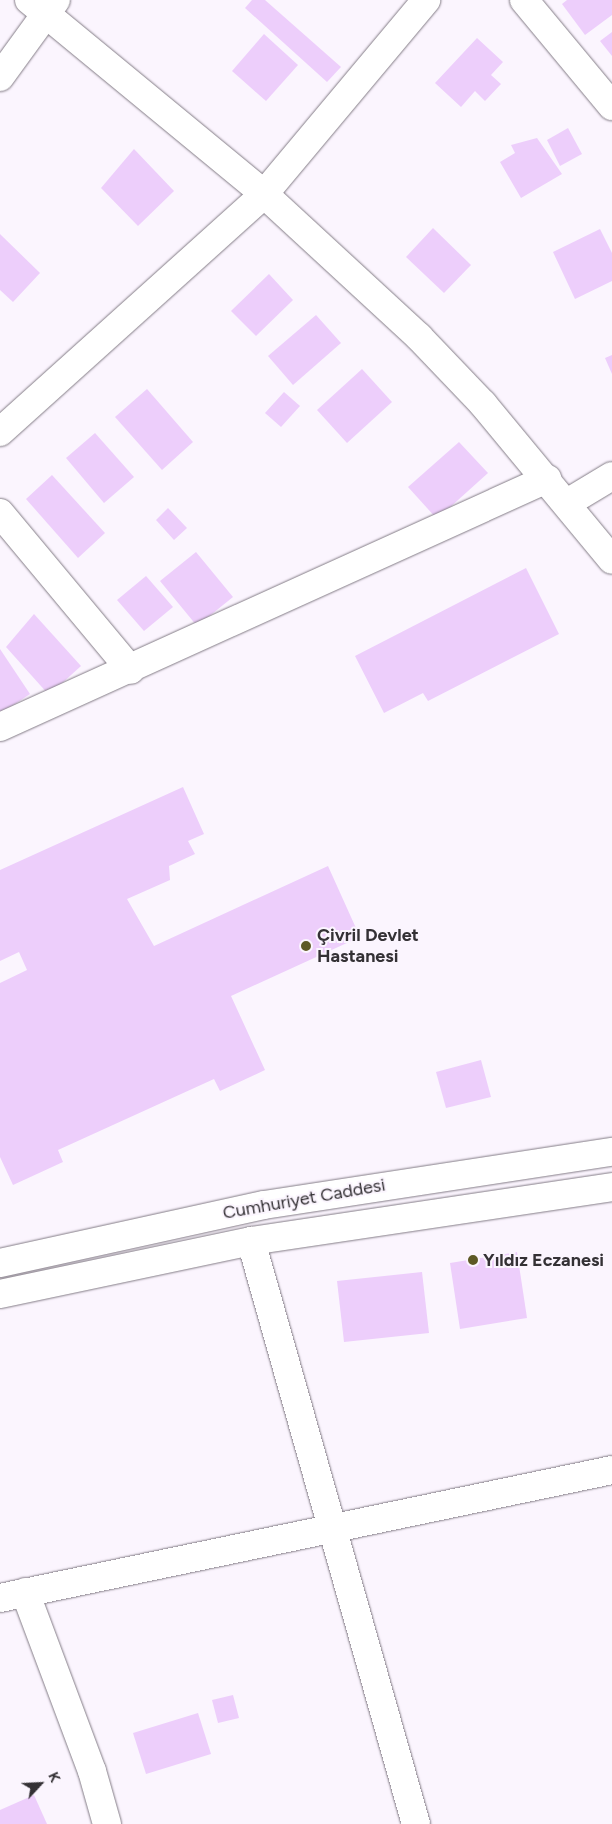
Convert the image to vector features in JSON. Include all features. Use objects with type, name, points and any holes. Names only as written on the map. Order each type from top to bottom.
[{"type":"street","points":[[0,432],[264,194],[426,0]]},
{"type":"street","points":[[524,0],[612,106]]},
{"type":"street","points":[[0,77],[44,4],[264,194],[419,338],[547,479],[612,560]]},
{"type":"street","points":[[567,503],[612,476]]},
{"type":"street","points":[[0,727],[131,670],[547,479]]},
{"type":"street","points":[[0,514],[131,670]]},
{"type":"street","name":"Cumhuriyet Caddesi","points":[[0,1263],[264,1205],[612,1152]]},
{"type":"street","name":"Cumhuriyet Caddesi","points":[[0,1294],[250,1242],[612,1187]]},
{"type":"street","points":[[250,1242],[329,1527],[416,1824]]},
{"type":"street","points":[[107,1824],[92,1771],[13,1595],[329,1527],[612,1470]]},
{"type":"building","points":[[252,0],[265,0],[341,67],[327,82],[245,8]]},
{"type":"building","points":[[567,0],[612,0],[612,15],[585,35],[562,4]]},
{"type":"building","points":[[612,32],[612,56],[600,41]]},
{"type":"building","points":[[264,34],[298,65],[266,101],[232,71]]},
{"type":"building","points":[[477,38],[503,62],[491,75],[501,84],[485,101],[475,91],[461,107],[435,83]]},
{"type":"building","points":[[568,128],[582,154],[560,166],[547,140]]},
{"type":"building","points":[[537,138],[562,174],[521,198],[500,162],[515,153],[511,145]]},
{"type":"building","points":[[134,149],[174,191],[138,226],[101,188]]},
{"type":"building","points":[[433,228],[471,265],[444,293],[406,257]]},
{"type":"building","points":[[600,229],[612,253],[612,281],[575,299],[553,252]]},
{"type":"building","points":[[0,234],[40,273],[13,302],[0,290]]},
{"type":"building","points":[[269,274],[293,300],[256,336],[231,311]]},
{"type":"building","points":[[316,315],[341,343],[293,385],[268,356]]},
{"type":"building","points":[[612,355],[612,374],[605,358]]},
{"type":"building","points":[[362,369],[392,402],[347,443],[317,410]]},
{"type":"building","points":[[147,389],[193,442],[162,470],[115,417]]},
{"type":"building","points":[[284,392],[300,406],[281,427],[265,413]]},
{"type":"building","points":[[95,433],[134,477],[104,503],[66,458]]},
{"type":"building","points":[[459,442],[488,473],[437,519],[408,487]]},
{"type":"building","points":[[52,475],[105,533],[78,558],[26,499]]},
{"type":"building","points":[[168,508],[187,528],[174,540],[156,520]]},
{"type":"building","points":[[196,552],[233,597],[197,626],[160,581]]},
{"type":"building","points":[[526,568],[559,634],[428,701],[423,693],[384,713],[355,656]]},
{"type":"building","points":[[146,576],[173,607],[144,631],[117,600]]},
{"type":"building","points":[[34,614],[81,666],[49,695],[6,647]]},
{"type":"building","points":[[0,649],[30,694],[0,714]]},
{"type":"building","points":[[183,787],[204,834],[188,841],[195,854],[169,866],[170,880],[127,899],[154,946],[328,866],[360,937],[231,996],[265,1070],[220,1091],[214,1079],[58,1150],[63,1162],[13,1185],[0,1157],[0,983],[27,970],[19,952],[0,961],[0,870]]},
{"type":"building","points":[[481,1060],[491,1097],[446,1108],[436,1072]]},
{"type":"building","points":[[517,1252],[527,1318],[460,1329],[450,1263]]},
{"type":"building","points":[[422,1272],[429,1333],[344,1342],[337,1281]]},
{"type":"building","points":[[233,1695],[239,1718],[218,1723],[212,1700]]},
{"type":"building","points":[[198,1713],[211,1754],[146,1774],[133,1733]]},
{"type":"building","points":[[34,1795],[47,1824],[0,1824],[0,1810]]},
{"type":"place","name":"Çivril Devlet Hastanesi","points":[[306,946]]},
{"type":"place","name":"Yıldız Eczanesi","points":[[473,1260]]}]
